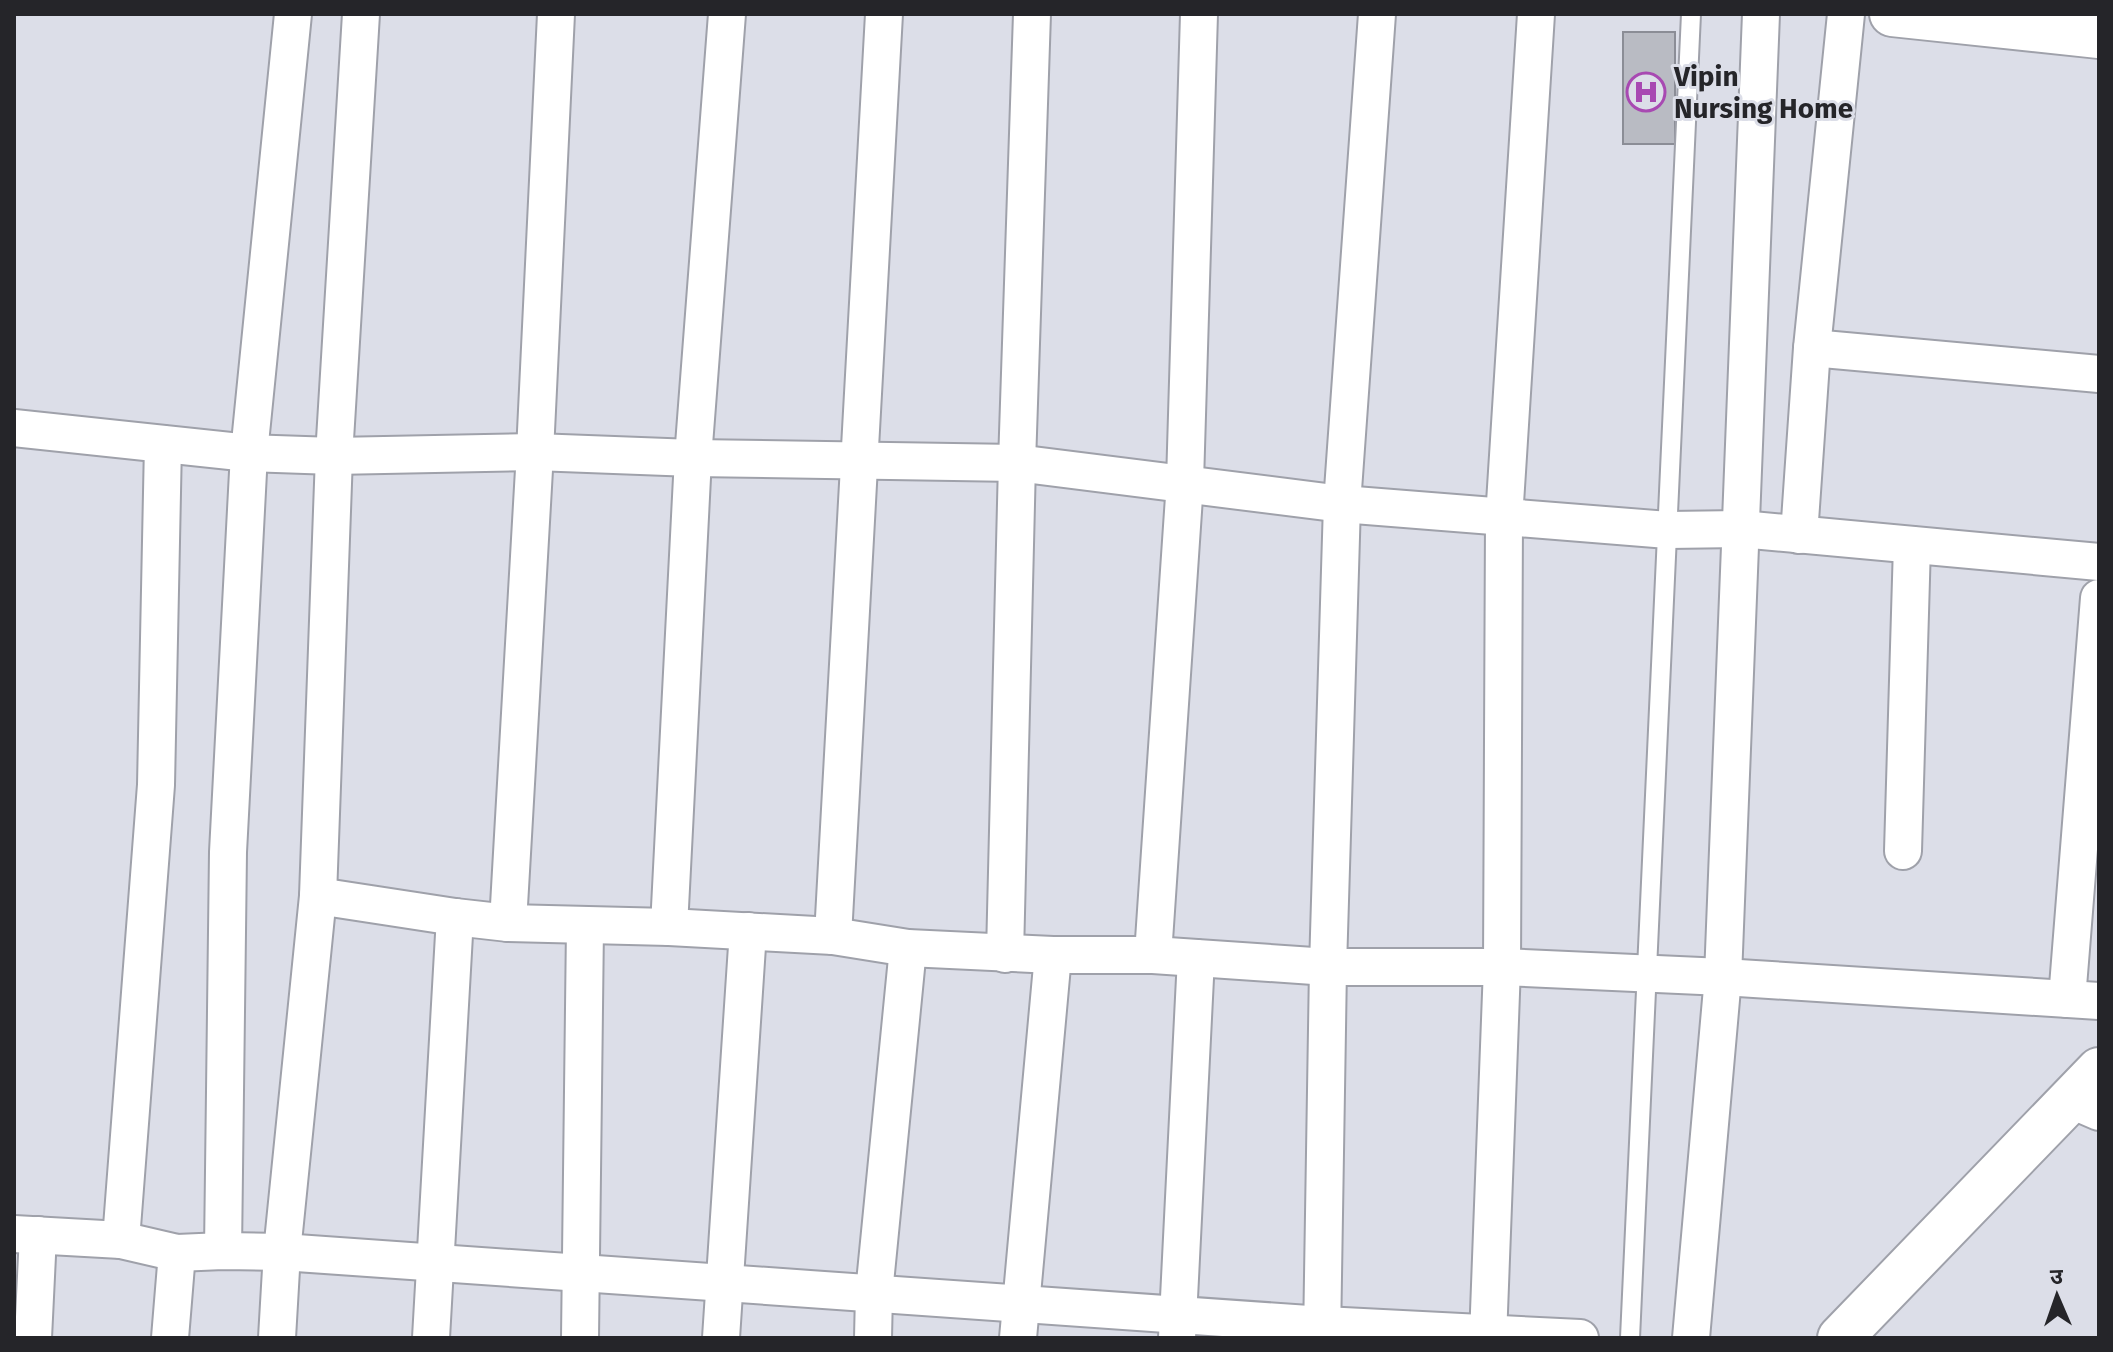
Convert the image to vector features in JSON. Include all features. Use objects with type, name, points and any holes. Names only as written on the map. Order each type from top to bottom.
[{"type":"street","points":[[223,1251],[228,852],[249,453],[293,14]]},
{"type":"street","points":[[277,1338],[282,1252],[318,896],[334,456],[361,14]]},
{"type":"street","points":[[508,923],[556,14]]},
{"type":"street","points":[[669,927],[693,458],[727,14]]},
{"type":"street","points":[[833,936],[884,14]]},
{"type":"street","points":[[1005,954],[1032,14]]},
{"type":"street","points":[[1153,955],[1185,482],[1199,14]]},
{"type":"street","points":[[1322,1331],[1328,967],[1342,504],[1377,14]]},
{"type":"street","points":[[1488,1335],[1502,967],[1504,519],[1536,14]]},
{"type":"street","points":[[1691,1338],[1723,977],[1761,14]]},
{"type":"street","points":[[1799,535],[1812,348],[1846,14]]},
{"type":"street","points":[[1892,14],[2099,36]]},
{"type":"street","points":[[1812,348],[2099,374]]},
{"type":"street","points":[[14,428],[249,453],[334,456],[535,452],[1017,463],[1342,504],[1504,519],[1668,530],[1741,529],[2099,562]]},
{"type":"street","points":[[121,1240],[156,785],[163,444]]},
{"type":"street","points":[[1903,851],[1912,545]]},
{"type":"street","points":[[318,896],[508,923],[669,927],[833,936],[908,948],[1005,954],[1153,955],[1328,967],[1502,967],[1723,977],[2083,1000],[2099,598]]},
{"type":"street","points":[[431,1338],[455,917]]},
{"type":"street","points":[[580,1338],[585,926]]},
{"type":"street","points":[[721,1338],[748,931]]},
{"type":"street","points":[[873,1338],[874,1293],[908,948]]},
{"type":"street","points":[[1019,1321],[1053,955]]},
{"type":"street","points":[[1178,1326],[1196,958]]},
{"type":"street","points":[[1840,1338],[2089,1094]]},
{"type":"street","points":[[33,1338],[26,1234],[121,1240],[177,1253],[282,1252],[874,1293],[1019,1321],[1580,1338]]},
{"type":"street","points":[[170,1338],[177,1253]]},
{"type":"lane","points":[[1630,1338],[1691,14]]},
{"type":"building","points":[[1623,32],[1675,32],[1675,144],[1623,144]]},
{"type":"place","name":"Vipin Nursing Home","points":[[1646,92]]}]
